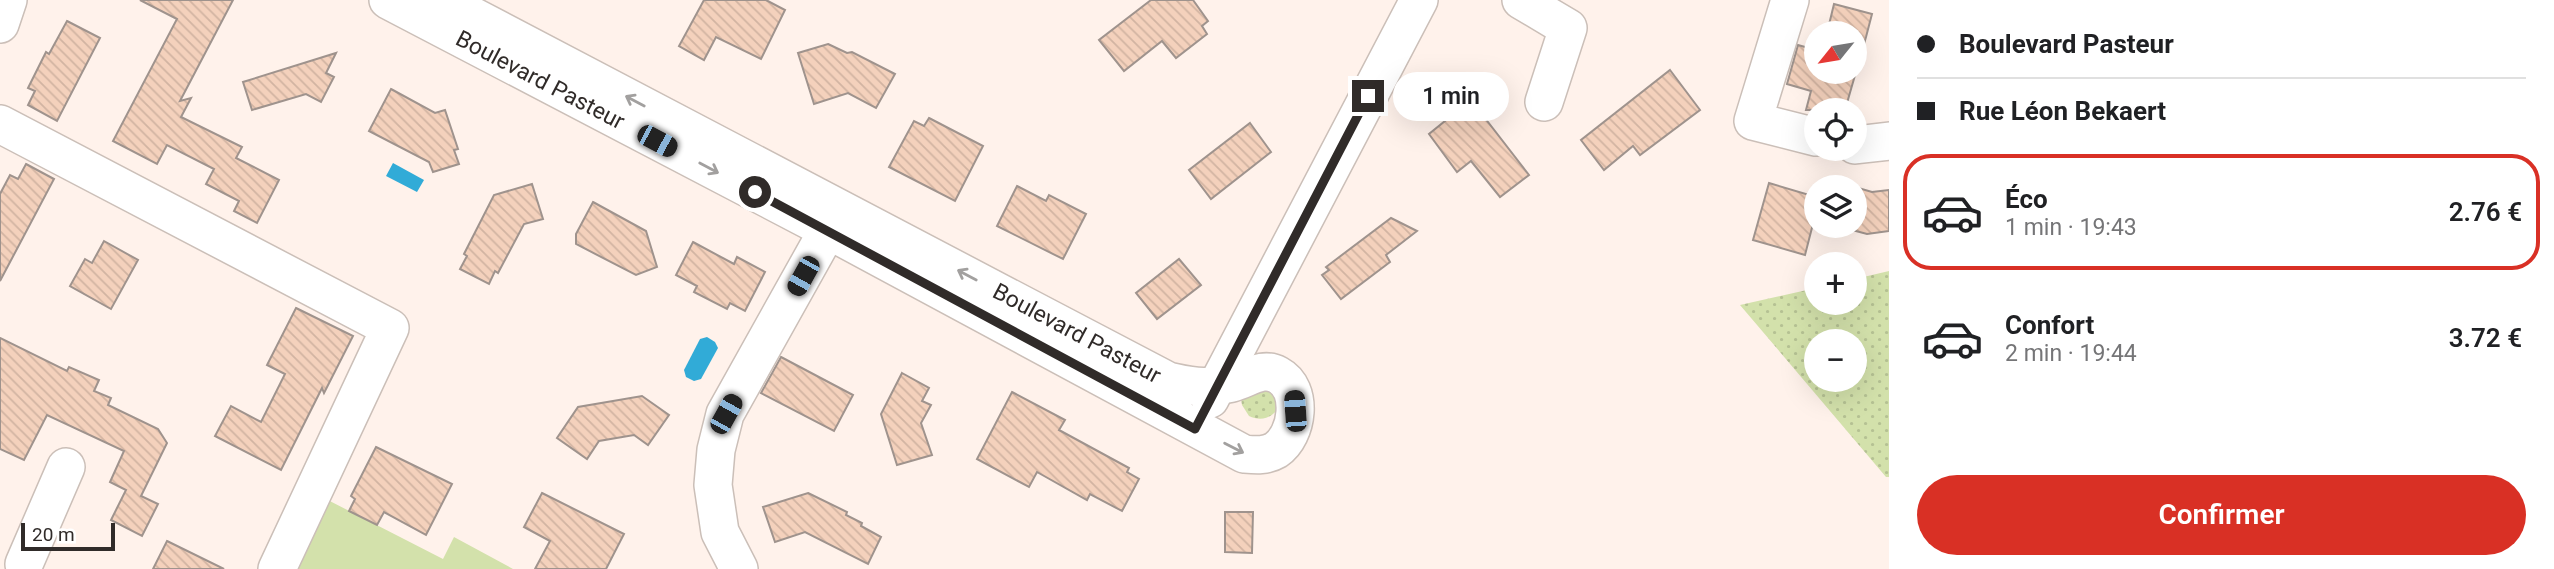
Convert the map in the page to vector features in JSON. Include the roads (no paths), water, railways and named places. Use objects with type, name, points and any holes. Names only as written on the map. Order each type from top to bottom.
[{"type":"street","points":[[0,24],[8,0]]},
{"type":"street","name":"Boulevard Pasteur","points":[[388,0],[834,220],[1168,381],[1189,386],[1218,385],[1233,383],[1259,372],[1276,374],[1288,383],[1294,397],[1295,411],[1287,438],[1276,450],[1262,456],[1244,454],[1195,429],[834,220],[442,0]]},
{"type":"street","points":[[1195,429],[1419,0]]},
{"type":"street","points":[[1521,0],[1568,28],[1544,102]]},
{"type":"street","points":[[1790,0],[1753,121],[1804,134]]},
{"type":"street","points":[[0,124],[390,328],[277,569]]},
{"type":"street","points":[[1867,144],[1889,141]]},
{"type":"street","points":[[739,569],[720,532],[713,485],[716,450],[726,414],[834,220]]},
{"type":"street","points":[[20,561],[66,467]]},
{"type":"water","points":[[393,163],[424,180],[417,192],[386,176]]},
{"type":"water","points":[[707,337],[715,342],[718,348],[701,379],[694,381],[686,377],[684,370],[700,339]]}]
